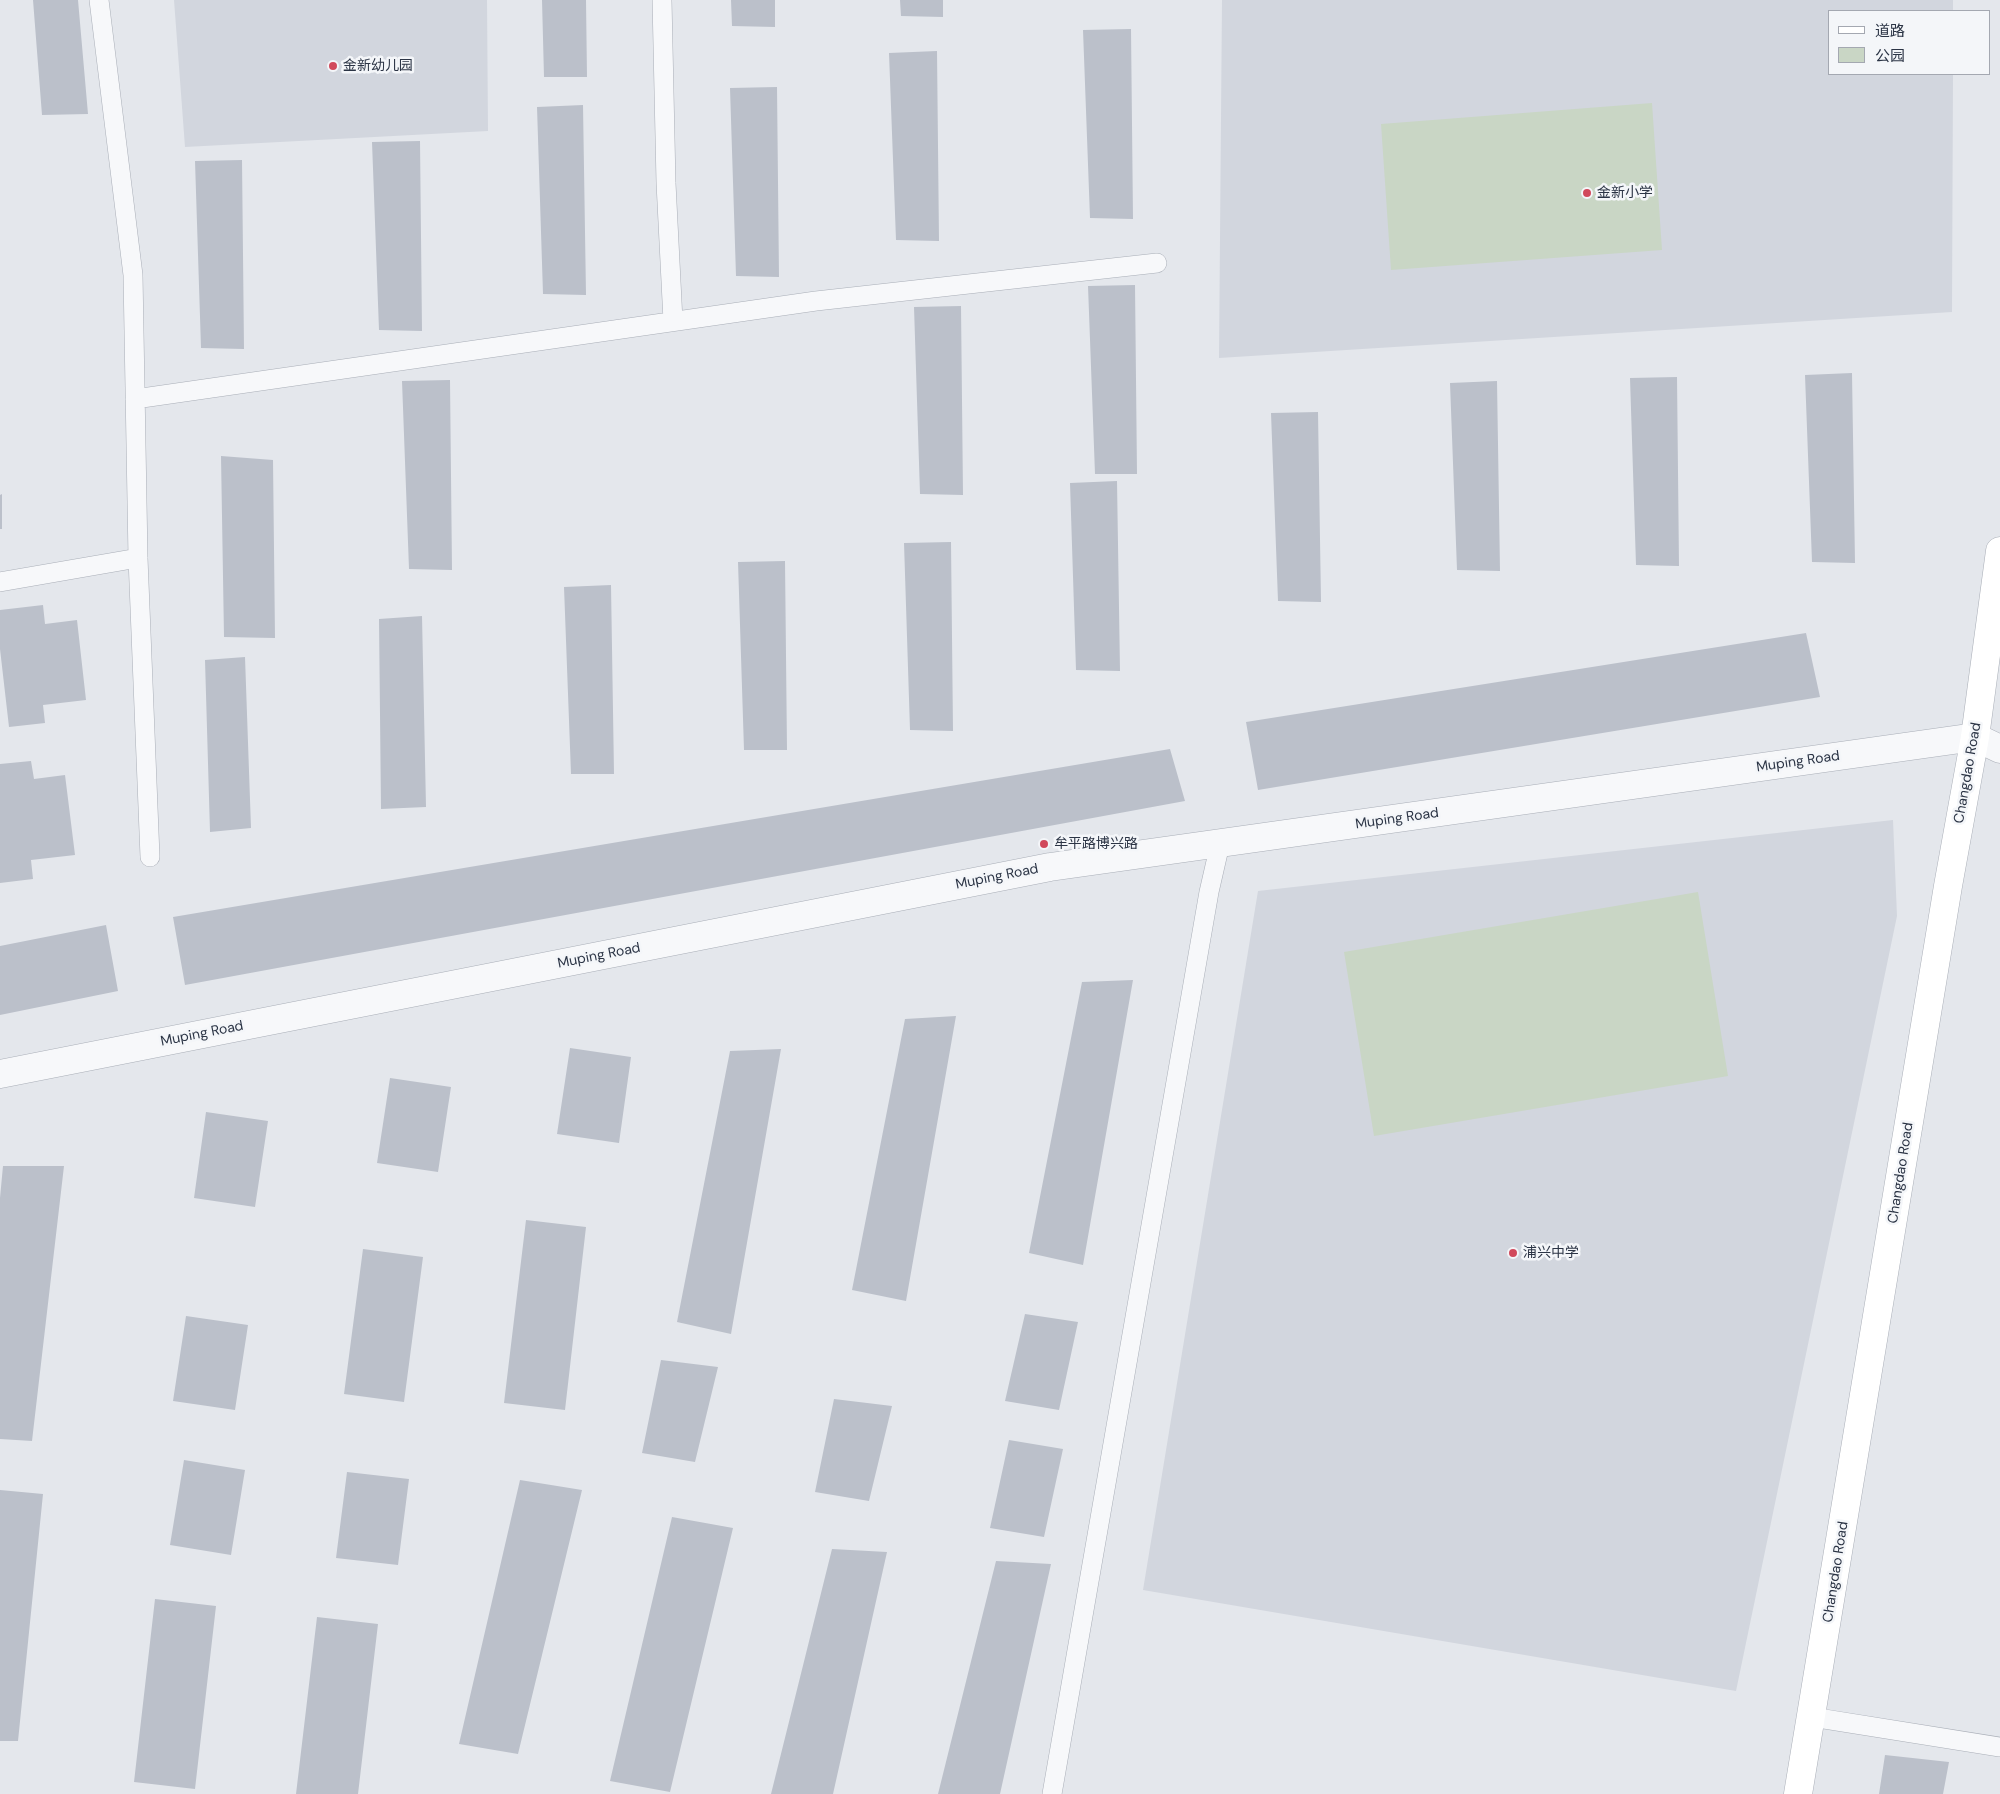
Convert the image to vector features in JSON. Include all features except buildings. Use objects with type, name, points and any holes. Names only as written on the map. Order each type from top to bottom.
[{"type":"street","name":"Changdao Road","points":[[1798,1794],[1975,737],[2000,551]]},
{"type":"street","points":[[1975,737],[2000,749]]},
{"type":"street","name":"Muping Road","points":[[0,1074],[1050,867],[1975,737]]},
{"type":"lane","points":[[99,0],[133,275],[138,558],[150,857]]},
{"type":"lane","points":[[662,0],[666,184],[673,321]]},
{"type":"lane","points":[[135,399],[816,301],[1157,262]]},
{"type":"lane","points":[[0,582],[138,558]]},
{"type":"lane","points":[[1052,1794],[1207,902],[1220,844]]},
{"type":"lane","points":[[1812,1717],[2000,1746]]},
{"type":"shaded area","name":"金新幼儿园","points":[[174,0],[487,0],[488,131],[185,147]]},
{"type":"shaded area","name":"金新小学","points":[[1222,0],[1953,0],[1953,10],[1828,10],[1828,75],[1953,75],[1952,312],[1219,358]]},
{"type":"shaded area","name":"浦兴中学","points":[[1893,820],[1897,916],[1736,1691],[1143,1590],[1258,891]]},
{"type":"green space","points":[[1652,103],[1662,250],[1391,270],[1381,124]]},
{"type":"green space","points":[[1698,892],[1728,1076],[1374,1136],[1344,952]]},
{"type":"place","name":"金新幼儿园","points":[[333,66]]},
{"type":"place","name":"金新小学","points":[[1587,193]]},
{"type":"place","name":"牟平路博兴路","points":[[1044,844]]},
{"type":"place","name":"浦兴中学","points":[[1513,1253]]}]
